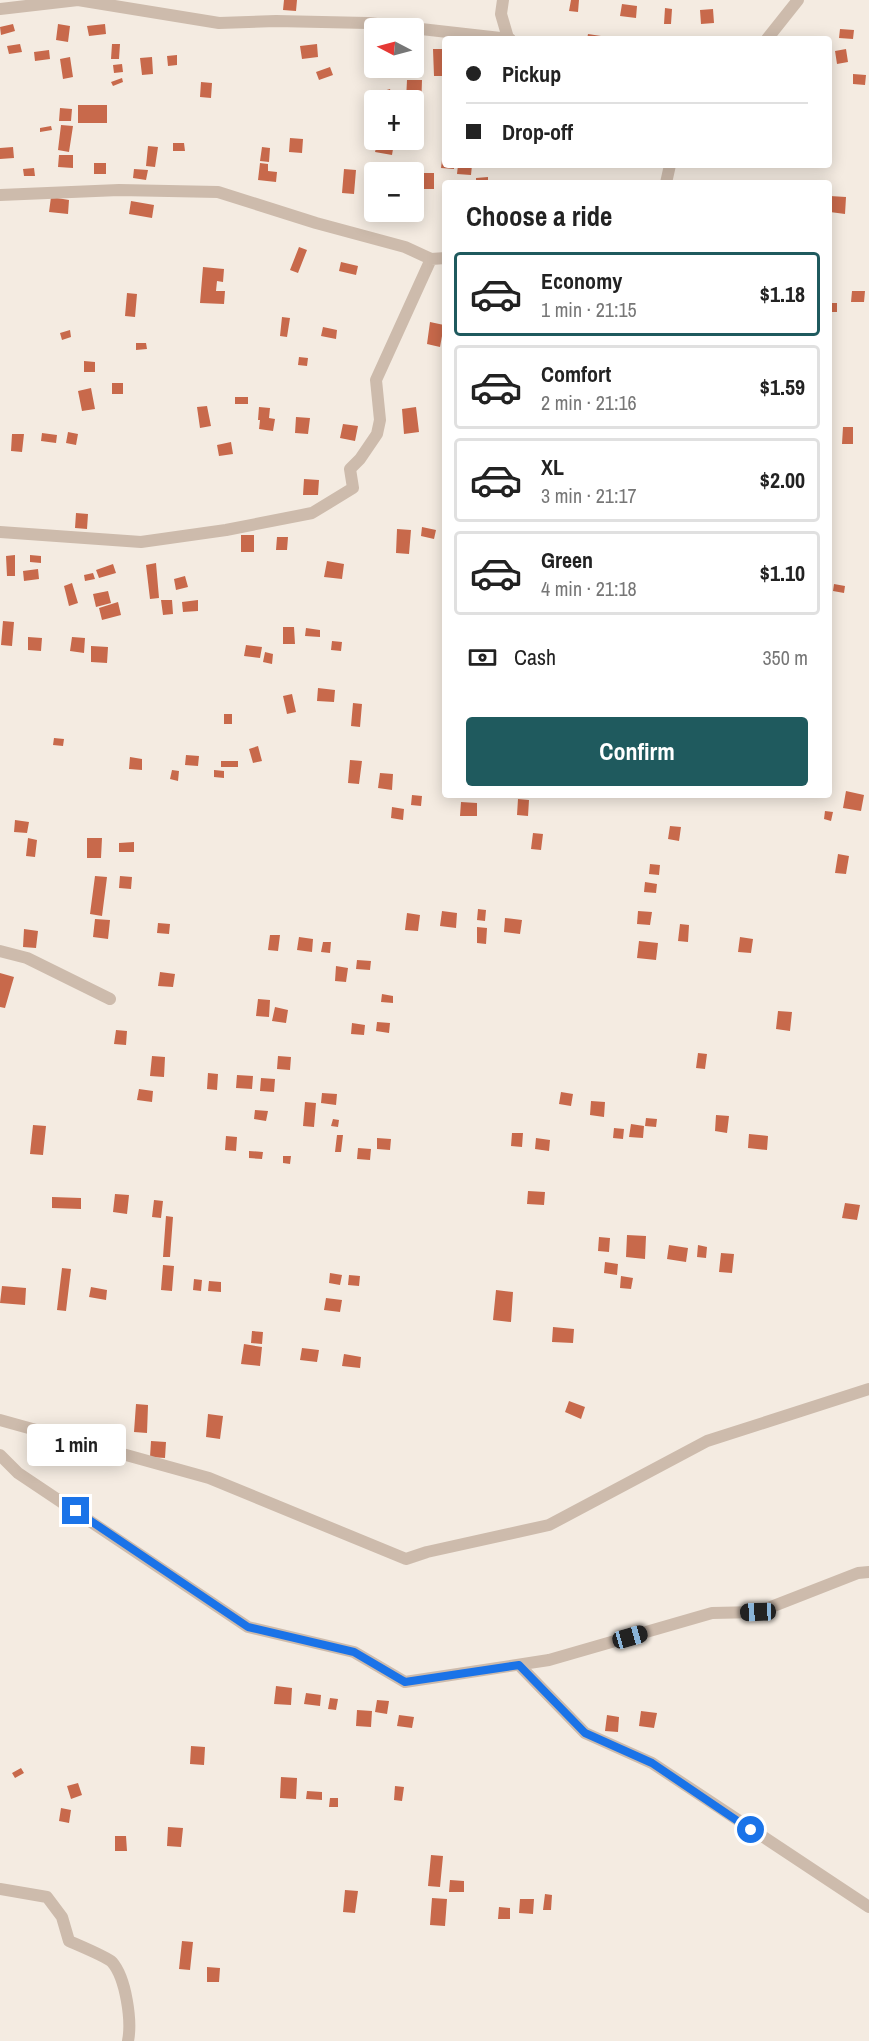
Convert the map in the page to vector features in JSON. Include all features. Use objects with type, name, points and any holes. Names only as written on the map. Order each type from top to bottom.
[{"type":"street","points":[[0,9],[78,0],[219,23],[276,21],[368,23],[483,36]]},
{"type":"street","points":[[503,0],[501,14],[508,36]]},
{"type":"street","points":[[769,36],[798,0]]},
{"type":"street","points":[[0,195],[120,190],[218,192],[316,223],[405,247],[431,259],[442,258]]},
{"type":"street","points":[[0,532],[141,542],[226,530],[312,513],[337,499],[353,488],[350,469],[360,459],[377,434],[380,420],[376,380],[431,259]]},
{"type":"street","points":[[0,951],[27,958],[110,999]]},
{"type":"street","points":[[0,1420],[209,1478],[406,1559],[427,1552],[549,1525],[706,1441],[869,1389]]},
{"type":"street","points":[[0,1455],[18,1473],[248,1627],[354,1652],[405,1682],[549,1660],[712,1613],[758,1612],[858,1573],[869,1572]]},
{"type":"street","points":[[519,1665],[585,1733],[652,1763],[869,1907]]},
{"type":"street","points":[[0,1889],[47,1897],[62,1917],[69,1941],[112,1962],[125,1989],[130,2028],[128,2041]]},
{"type":"building","points":[[284,0],[297,0],[296,11],[283,10]]},
{"type":"building","points":[[571,0],[579,0],[578,12],[569,11]]},
{"type":"building","points":[[622,4],[637,6],[636,18],[620,16]]},
{"type":"building","points":[[665,8],[672,9],[671,24],[664,24]]},
{"type":"building","points":[[713,9],[714,23],[701,24],[700,10]]},
{"type":"building","points":[[13,24],[15,31],[1,35],[0,27]]},
{"type":"building","points":[[58,24],[70,26],[68,42],[56,40]]},
{"type":"building","points":[[105,24],[106,34],[89,36],[87,26]]},
{"type":"building","points":[[840,29],[854,30],[853,39],[839,38]]},
{"type":"building","points":[[20,44],[22,52],[9,54],[7,46]]},
{"type":"building","points":[[112,44],[120,44],[119,59],[111,59]]},
{"type":"building","points":[[317,44],[318,57],[302,59],[300,46]]},
{"type":"building","points":[[433,49],[442,49],[442,76],[434,76]]},
{"type":"building","points":[[846,49],[848,62],[837,64],[835,51]]},
{"type":"building","points":[[49,50],[50,59],[35,61],[34,52]]},
{"type":"building","points":[[177,55],[177,65],[168,66],[167,56]]},
{"type":"building","points":[[70,57],[73,77],[63,79],[60,59]]},
{"type":"building","points":[[152,57],[153,74],[142,75],[140,58]]},
{"type":"building","points":[[122,64],[123,72],[114,73],[113,65]]},
{"type":"building","points":[[330,67],[333,75],[319,80],[316,72]]},
{"type":"building","points":[[853,74],[866,75],[865,85],[853,84]]},
{"type":"building","points":[[122,78],[123,82],[113,86],[111,82]]},
{"type":"building","points":[[407,80],[422,80],[422,90],[406,90]]},
{"type":"building","points":[[201,82],[212,83],[211,98],[200,97]]},
{"type":"building","points":[[78,105],[107,105],[107,123],[78,123]]},
{"type":"building","points":[[60,108],[72,109],[71,121],[59,121]]},
{"type":"building","points":[[61,125],[73,126],[69,152],[58,150]]},
{"type":"building","points":[[51,126],[52,130],[40,132],[40,128]]},
{"type":"building","points":[[290,138],[303,139],[302,153],[289,152]]},
{"type":"building","points":[[173,143],[184,143],[185,151],[173,151]]},
{"type":"building","points":[[148,146],[158,147],[155,167],[146,166]]},
{"type":"building","points":[[13,147],[14,158],[0,159],[0,148]]},
{"type":"building","points":[[262,147],[270,148],[269,162],[260,161]]},
{"type":"building","points":[[376,150],[393,150],[392,155],[375,152]]},
{"type":"building","points":[[59,155],[73,155],[73,168],[58,167]]},
{"type":"building","points":[[94,163],[106,163],[106,174],[94,174]]},
{"type":"building","points":[[260,163],[268,164],[268,171],[277,172],[276,182],[258,180]]},
{"type":"building","points":[[34,168],[35,176],[24,176],[23,169]]},
{"type":"building","points":[[458,168],[472,168],[471,175],[457,174]]},
{"type":"building","points":[[134,169],[148,170],[146,180],[133,178]]},
{"type":"building","points":[[344,169],[356,170],[354,194],[342,193]]},
{"type":"building","points":[[424,173],[434,173],[434,189],[424,189]]},
{"type":"building","points":[[488,177],[488,180],[476,180],[476,178]]},
{"type":"building","points":[[832,196],[846,197],[845,214],[832,212]]},
{"type":"building","points":[[51,197],[69,200],[68,214],[49,212]]},
{"type":"building","points":[[131,201],[154,205],[152,218],[129,214]]},
{"type":"building","points":[[299,247],[307,250],[298,273],[290,270]]},
{"type":"building","points":[[341,262],[358,266],[356,275],[339,271]]},
{"type":"building","points":[[203,267],[224,269],[223,282],[217,281],[216,291],[225,291],[224,304],[200,303]]},
{"type":"building","points":[[852,291],[865,291],[864,302],[851,302]]},
{"type":"building","points":[[127,293],[137,294],[135,317],[125,316]]},
{"type":"building","points":[[832,303],[837,303],[837,312],[832,312]]},
{"type":"building","points":[[282,317],[290,318],[287,337],[280,336]]},
{"type":"building","points":[[430,322],[442,325],[440,347],[427,344]]},
{"type":"building","points":[[323,327],[337,330],[336,339],[321,336]]},
{"type":"building","points":[[70,330],[71,337],[62,340],[60,333]]},
{"type":"building","points":[[136,343],[146,343],[147,349],[136,350]]},
{"type":"building","points":[[299,357],[308,358],[307,366],[298,365]]},
{"type":"building","points":[[84,361],[95,362],[95,372],[84,372]]},
{"type":"building","points":[[112,383],[123,383],[123,394],[112,394]]},
{"type":"building","points":[[91,388],[95,409],[82,411],[78,391]]},
{"type":"building","points":[[235,397],[248,397],[248,404],[235,404]]},
{"type":"building","points":[[207,406],[211,426],[200,428],[197,407]]},
{"type":"building","points":[[259,407],[270,408],[269,418],[275,419],[273,431],[259,429]]},
{"type":"building","points":[[416,407],[419,432],[404,434],[402,409]]},
{"type":"building","points":[[296,417],[310,418],[308,434],[295,433]]},
{"type":"building","points":[[343,424],[358,426],[355,441],[340,438]]},
{"type":"building","points":[[843,427],[853,427],[853,444],[842,444]]},
{"type":"building","points":[[68,432],[78,434],[76,445],[66,443]]},
{"type":"building","points":[[42,433],[57,435],[56,443],[41,441]]},
{"type":"building","points":[[12,434],[24,434],[22,452],[11,451]]},
{"type":"building","points":[[231,442],[233,454],[219,456],[217,445]]},
{"type":"building","points":[[304,479],[319,480],[318,495],[303,495]]},
{"type":"building","points":[[76,513],[88,514],[87,529],[75,528]]},
{"type":"building","points":[[422,527],[436,530],[434,539],[421,536]]},
{"type":"building","points":[[397,529],[411,530],[409,554],[396,553]]},
{"type":"building","points":[[241,535],[254,535],[254,552],[241,552]]},
{"type":"building","points":[[277,537],[288,537],[287,550],[276,550]]},
{"type":"building","points":[[15,555],[15,576],[7,576],[6,556]]},
{"type":"building","points":[[30,555],[41,556],[41,563],[30,562]]},
{"type":"building","points":[[327,561],[344,564],[342,579],[324,577]]},
{"type":"building","points":[[156,563],[159,598],[150,599],[146,565]]},
{"type":"building","points":[[113,564],[116,573],[99,578],[96,570]]},
{"type":"building","points":[[38,569],[39,579],[24,581],[23,571]]},
{"type":"building","points":[[93,573],[95,579],[85,581],[84,575]]},
{"type":"building","points":[[185,576],[188,587],[176,590],[174,579]]},
{"type":"building","points":[[72,583],[78,603],[69,606],[64,586]]},
{"type":"building","points":[[834,584],[845,586],[844,593],[833,591]]},
{"type":"building","points":[[108,591],[111,603],[96,607],[93,594]]},
{"type":"building","points":[[161,600],[172,600],[173,614],[163,615]]},
{"type":"building","points":[[198,600],[198,611],[183,612],[182,602]]},
{"type":"building","points":[[118,602],[121,615],[102,620],[99,608]]},
{"type":"building","points":[[3,621],[14,622],[12,646],[1,645]]},
{"type":"building","points":[[283,627],[294,627],[295,644],[283,644]]},
{"type":"building","points":[[306,628],[320,630],[320,637],[305,636]]},
{"type":"building","points":[[28,637],[42,638],[41,651],[28,650]]},
{"type":"building","points":[[72,637],[85,638],[84,653],[70,651]]},
{"type":"building","points":[[332,641],[342,642],[341,651],[331,650]]},
{"type":"building","points":[[246,645],[262,647],[260,658],[244,656]]},
{"type":"building","points":[[91,646],[108,647],[107,663],[91,662]]},
{"type":"building","points":[[265,652],[273,654],[272,664],[263,662]]},
{"type":"building","points":[[318,688],[335,690],[334,702],[317,701]]},
{"type":"building","points":[[292,694],[296,712],[287,714],[283,696]]},
{"type":"building","points":[[353,703],[362,704],[360,727],[351,726]]},
{"type":"building","points":[[224,714],[232,714],[232,724],[224,724]]},
{"type":"building","points":[[54,738],[64,739],[63,746],[53,745]]},
{"type":"building","points":[[258,746],[262,761],[253,763],[249,749]]},
{"type":"building","points":[[186,755],[199,756],[198,766],[185,765]]},
{"type":"building","points":[[130,757],[142,759],[142,770],[129,769]]},
{"type":"building","points":[[350,760],[362,761],[359,784],[348,783]]},
{"type":"building","points":[[221,761],[238,761],[238,767],[221,767]]},
{"type":"building","points":[[172,770],[179,771],[178,781],[170,779]]},
{"type":"building","points":[[214,770],[224,771],[224,778],[214,777]]},
{"type":"building","points":[[380,773],[393,774],[392,790],[378,788]]},
{"type":"building","points":[[846,791],[864,795],[861,811],[843,808]]},
{"type":"building","points":[[412,795],[422,796],[421,806],[411,805]]},
{"type":"building","points":[[518,799],[529,800],[528,816],[517,815]]},
{"type":"building","points":[[461,802],[477,803],[477,816],[460,816]]},
{"type":"building","points":[[392,807],[404,809],[403,820],[391,818]]},
{"type":"building","points":[[825,811],[833,812],[831,821],[824,819]]},
{"type":"building","points":[[15,820],[29,822],[27,833],[14,832]]},
{"type":"building","points":[[670,826],[681,827],[679,841],[668,839]]},
{"type":"building","points":[[533,833],[543,834],[541,850],[531,849]]},
{"type":"building","points":[[28,838],[37,840],[35,857],[26,856]]},
{"type":"building","points":[[87,838],[102,838],[101,858],[87,858]]},
{"type":"building","points":[[134,842],[134,852],[119,852],[119,843]]},
{"type":"building","points":[[838,854],[849,856],[846,874],[835,873]]},
{"type":"building","points":[[650,864],[660,865],[659,875],[649,874]]},
{"type":"building","points":[[95,876],[107,877],[102,916],[90,914]]},
{"type":"building","points":[[120,876],[132,877],[131,889],[119,888]]},
{"type":"building","points":[[645,882],[657,884],[656,893],[644,892]]},
{"type":"building","points":[[478,909],[486,910],[485,921],[477,920]]},
{"type":"building","points":[[442,911],[457,913],[456,928],[440,926]]},
{"type":"building","points":[[638,911],[652,912],[650,925],[637,924]]},
{"type":"building","points":[[407,913],[420,915],[418,931],[405,930]]},
{"type":"building","points":[[505,918],[522,920],[520,934],[504,932]]},
{"type":"building","points":[[95,919],[110,920],[108,939],[93,937]]},
{"type":"building","points":[[158,923],[170,924],[169,934],[157,933]]},
{"type":"building","points":[[680,924],[689,925],[688,942],[678,941]]},
{"type":"building","points":[[477,927],[487,928],[486,944],[477,943]]},
{"type":"building","points":[[24,929],[38,931],[36,948],[23,947]]},
{"type":"building","points":[[270,935],[280,935],[278,951],[268,950]]},
{"type":"building","points":[[299,937],[313,939],[312,952],[297,950]]},
{"type":"building","points":[[740,937],[753,939],[751,953],[738,952]]},
{"type":"building","points":[[639,941],[658,943],[656,960],[637,958]]},
{"type":"building","points":[[323,942],[331,942],[330,953],[321,952]]},
{"type":"building","points":[[357,960],[371,961],[370,970],[356,969]]},
{"type":"building","points":[[336,966],[348,968],[346,982],[335,981]]},
{"type":"building","points":[[160,972],[175,974],[173,987],[158,986]]},
{"type":"building","points":[[0,973],[14,977],[5,1008],[0,1007]]},
{"type":"building","points":[[382,994],[393,996],[393,1003],[381,1002]]},
{"type":"building","points":[[258,999],[270,1000],[269,1017],[256,1016]]},
{"type":"building","points":[[275,1007],[288,1010],[286,1023],[272,1021]]},
{"type":"building","points":[[778,1011],[792,1012],[790,1031],[776,1029]]},
{"type":"building","points":[[377,1022],[390,1023],[389,1033],[376,1031]]},
{"type":"building","points":[[352,1023],[365,1025],[364,1035],[351,1034]]},
{"type":"building","points":[[116,1030],[127,1031],[126,1045],[114,1044]]},
{"type":"building","points":[[698,1053],[707,1054],[705,1069],[696,1068]]},
{"type":"building","points":[[152,1056],[165,1057],[164,1077],[150,1076]]},
{"type":"building","points":[[278,1056],[291,1057],[290,1070],[277,1069]]},
{"type":"building","points":[[208,1073],[218,1074],[217,1090],[207,1089]]},
{"type":"building","points":[[237,1075],[253,1076],[252,1089],[236,1088]]},
{"type":"building","points":[[261,1078],[275,1079],[274,1092],[260,1091]]},
{"type":"building","points":[[139,1089],[153,1091],[152,1102],[137,1100]]},
{"type":"building","points":[[561,1092],[573,1094],[571,1106],[559,1104]]},
{"type":"building","points":[[322,1093],[337,1094],[336,1105],[321,1103]]},
{"type":"building","points":[[591,1101],[605,1102],[604,1117],[590,1115]]},
{"type":"building","points":[[305,1102],[316,1103],[314,1127],[303,1126]]},
{"type":"building","points":[[255,1110],[268,1111],[266,1121],[254,1119]]},
{"type":"building","points":[[716,1115],[729,1116],[727,1133],[715,1131]]},
{"type":"building","points":[[646,1118],[657,1119],[656,1127],[645,1126]]},
{"type":"building","points":[[333,1119],[339,1120],[338,1127],[331,1126]]},
{"type":"building","points":[[631,1124],[644,1126],[643,1138],[629,1137]]},
{"type":"building","points":[[33,1125],[46,1126],[43,1155],[30,1154]]},
{"type":"building","points":[[614,1128],[624,1129],[623,1139],[613,1138]]},
{"type":"building","points":[[512,1133],[523,1133],[522,1147],[511,1146]]},
{"type":"building","points":[[749,1134],[768,1136],[767,1150],[748,1148]]},
{"type":"building","points":[[337,1135],[343,1135],[341,1152],[335,1152]]},
{"type":"building","points":[[226,1136],[237,1137],[236,1151],[225,1150]]},
{"type":"building","points":[[377,1138],[391,1139],[390,1150],[377,1149]]},
{"type":"building","points":[[536,1138],[550,1140],[549,1151],[535,1149]]},
{"type":"building","points":[[358,1148],[371,1149],[370,1160],[357,1159]]},
{"type":"building","points":[[249,1151],[263,1152],[262,1159],[249,1158]]},
{"type":"building","points":[[283,1156],[291,1156],[290,1164],[283,1163]]},
{"type":"building","points":[[528,1191],[545,1192],[544,1205],[527,1204]]},
{"type":"building","points":[[115,1194],[129,1195],[127,1214],[113,1212]]},
{"type":"building","points":[[52,1197],[81,1198],[81,1209],[52,1208]]},
{"type":"building","points":[[154,1200],[163,1201],[161,1218],[152,1217]]},
{"type":"building","points":[[845,1203],[860,1205],[857,1220],[842,1218]]},
{"type":"building","points":[[166,1216],[173,1217],[170,1257],[163,1257]]},
{"type":"building","points":[[627,1235],[646,1236],[645,1259],[626,1257]]},
{"type":"building","points":[[599,1237],[610,1238],[609,1252],[598,1251]]},
{"type":"building","points":[[669,1245],[688,1248],[686,1262],[667,1259]]},
{"type":"building","points":[[698,1245],[707,1247],[706,1258],[697,1257]]},
{"type":"building","points":[[721,1253],[734,1254],[732,1273],[719,1272]]},
{"type":"building","points":[[605,1262],[618,1264],[617,1275],[604,1273]]},
{"type":"building","points":[[163,1265],[174,1266],[172,1291],[161,1290]]},
{"type":"building","points":[[62,1268],[71,1269],[66,1311],[57,1310]]},
{"type":"building","points":[[330,1273],[342,1275],[340,1285],[329,1283]]},
{"type":"building","points":[[349,1275],[360,1276],[359,1286],[348,1285]]},
{"type":"building","points":[[621,1276],[633,1278],[631,1289],[620,1288]]},
{"type":"building","points":[[194,1279],[202,1280],[201,1291],[193,1290]]},
{"type":"building","points":[[209,1281],[221,1282],[221,1292],[208,1291]]},
{"type":"building","points":[[2,1286],[26,1288],[25,1305],[0,1303]]},
{"type":"building","points":[[91,1287],[107,1290],[106,1300],[89,1297]]},
{"type":"building","points":[[496,1290],[513,1292],[511,1322],[493,1320]]},
{"type":"building","points":[[326,1298],[342,1300],[340,1312],[324,1310]]},
{"type":"building","points":[[553,1327],[574,1329],[573,1343],[552,1342]]},
{"type":"building","points":[[252,1331],[263,1332],[262,1344],[251,1343]]},
{"type":"building","points":[[244,1344],[262,1347],[260,1366],[241,1364]]},
{"type":"building","points":[[302,1348],[319,1350],[317,1362],[300,1360]]},
{"type":"building","points":[[344,1354],[361,1357],[360,1368],[342,1366]]},
{"type":"building","points":[[569,1401],[585,1407],[581,1419],[565,1412]]},
{"type":"building","points":[[136,1404],[148,1405],[147,1433],[134,1432]]},
{"type":"building","points":[[208,1414],[223,1416],[220,1439],[206,1437]]},
{"type":"building","points":[[151,1441],[166,1442],[165,1458],[150,1457]]},
{"type":"building","points":[[276,1686],[292,1688],[291,1705],[274,1704]]},
{"type":"building","points":[[306,1693],[321,1695],[320,1706],[304,1704]]},
{"type":"building","points":[[330,1698],[338,1699],[336,1710],[328,1709]]},
{"type":"building","points":[[377,1700],[389,1701],[387,1714],[375,1712]]},
{"type":"building","points":[[357,1710],[372,1711],[371,1727],[356,1726]]},
{"type":"building","points":[[641,1711],[657,1713],[654,1728],[639,1726]]},
{"type":"building","points":[[399,1715],[414,1717],[412,1728],[397,1726]]},
{"type":"building","points":[[607,1715],[619,1717],[618,1732],[605,1731]]},
{"type":"building","points":[[191,1746],[205,1747],[204,1765],[190,1764]]},
{"type":"building","points":[[21,1768],[24,1773],[15,1778],[12,1773]]},
{"type":"building","points":[[281,1777],[297,1778],[296,1799],[280,1798]]},
{"type":"building","points":[[78,1783],[82,1795],[71,1799],[67,1786]]},
{"type":"building","points":[[395,1786],[404,1787],[402,1801],[394,1800]]},
{"type":"building","points":[[307,1791],[322,1792],[322,1800],[306,1799]]},
{"type":"building","points":[[330,1798],[338,1798],[338,1807],[329,1807]]},
{"type":"building","points":[[61,1808],[71,1810],[69,1823],[59,1821]]},
{"type":"building","points":[[168,1827],[183,1828],[181,1847],[167,1846]]},
{"type":"building","points":[[115,1836],[126,1836],[127,1851],[115,1851]]},
{"type":"building","points":[[431,1855],[443,1856],[440,1887],[428,1886]]},
{"type":"building","points":[[450,1880],[464,1881],[464,1892],[449,1892]]},
{"type":"building","points":[[345,1890],[358,1891],[355,1913],[343,1912]]},
{"type":"building","points":[[545,1894],[552,1895],[551,1910],[543,1910]]},
{"type":"building","points":[[432,1898],[447,1899],[445,1926],[430,1925]]},
{"type":"building","points":[[520,1899],[534,1899],[533,1914],[519,1913]]},
{"type":"building","points":[[499,1907],[510,1908],[510,1919],[498,1919]]},
{"type":"building","points":[[182,1941],[193,1942],[190,1970],[179,1969]]},
{"type":"building","points":[[207,1967],[220,1968],[219,1982],[207,1982]]},
{"type":"route","points":[[76,1511],[248,1627],[354,1652],[405,1682],[519,1665],[585,1733],[652,1763],[751,1830]]}]
